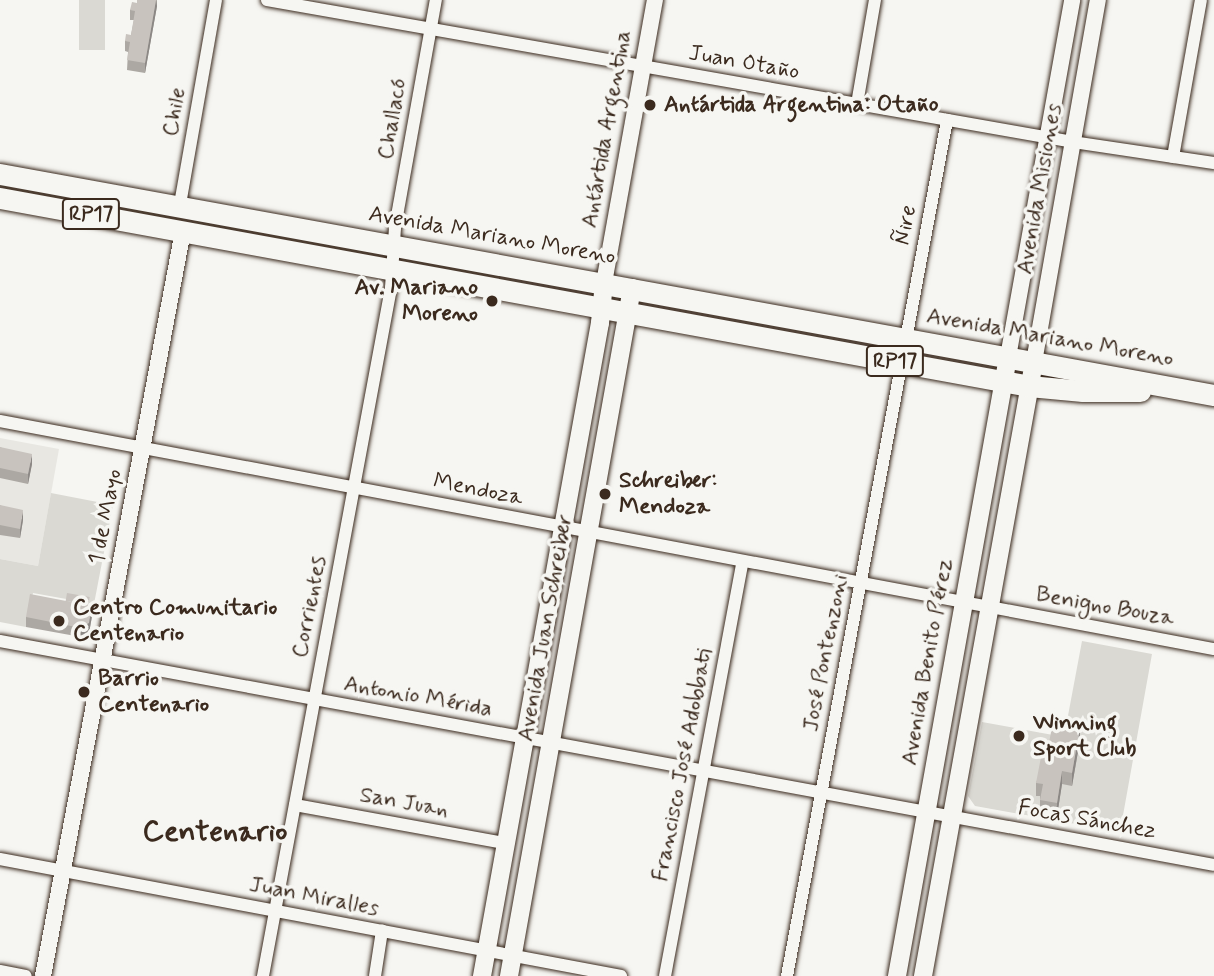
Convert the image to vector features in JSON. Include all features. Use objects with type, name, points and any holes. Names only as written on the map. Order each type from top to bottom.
[{"type":"main road","name":"Avenida Mariano Moreno","points":[[0,174],[1191,391]]},
{"type":"main road","name":"Avenida Mariano Moreno","points":[[0,198],[1029,386],[1095,391],[1191,391]]},
{"type":"main road","name":"Antártida Argentina","points":[[602,308],[604,283]]},
{"type":"main road","name":"Avenida Juan Schreiber","points":[[509,976],[632,288]]},
{"type":"main road","name":"Avenida Juan Schreiber","points":[[482,976],[602,308]]},
{"type":"main road","name":"Avenida Benito Pérez","points":[[897,976],[1008,357]]},
{"type":"main road","name":"Avenida Misiones","points":[[1029,386],[1034,362]]},
{"type":"main road","points":[[923,976],[1029,386]]},
{"type":"main road","name":"RP17","points":[[1191,391],[1214,395]]},
{"type":"street","name":"Chile","points":[[183,231],[180,206],[216,0]]},
{"type":"street","name":"Juan Otaño","points":[[267,0],[1048,138],[1214,163]]},
{"type":"street","name":"Challacó","points":[[394,245],[436,0]]},
{"type":"street","name":"Antártida Argentina","points":[[604,283],[654,0]]},
{"type":"street","points":[[858,104],[875,0]]},
{"type":"street","name":"Avenida Misiones","points":[[1008,357],[1072,0]]},
{"type":"street","name":"Avenida Misiones","points":[[1034,362],[1098,0]]},
{"type":"street","points":[[1173,157],[1201,0]]},
{"type":"street","name":"Ñire","points":[[906,338],[947,120]]},
{"type":"street","name":"1 de Mayo","points":[[43,976],[183,231]]},
{"type":"street","name":"Corrientes","points":[[263,976],[354,488],[393,270],[394,245]]},
{"type":"street","name":"José Pontenzoni","points":[[787,976],[906,338]]},
{"type":"street","name":"Mendoza","points":[[0,421],[989,608]]},
{"type":"street","name":"Francisco José Adobbati","points":[[665,976],[743,561]]},
{"type":"street","name":"Benigno Bouza","points":[[989,608],[1214,649]]},
{"type":"street","name":"Antonio Mérida","points":[[0,641],[952,817]]},
{"type":"street","name":"San Juan","points":[[295,805],[505,843]]},
{"type":"street","name":"Focas Sánchez","points":[[952,817],[1214,865]]},
{"type":"street","name":"Juan Miralles","points":[[0,859],[621,976]]},
{"type":"street","points":[[375,976],[382,931]]},
{"type":"street","points":[[0,971],[26,976]]},
{"type":"shaded area","points":[[79,0],[105,0],[105,50],[79,50]]},
{"type":"shaded area","points":[[0,438],[59,449],[38,566],[0,559]]},
{"type":"shaded area","points":[[51,493],[113,505],[94,604],[33,593],[26,627],[0,622],[0,559],[38,566]]},
{"type":"shaded area","name":"Winning Sport Club","points":[[1082,641],[1152,654],[1120,832],[975,806],[968,796],[982,722],[1064,737]]},
{"type":"building","points":[[137,0],[156,0],[145,63],[127,60],[130,42],[125,41],[126,34],[131,35],[135,11],[130,10],[132,2],[137,3]]},
{"type":"building","points":[[0,447],[32,454],[28,474],[0,468]]},
{"type":"building","points":[[0,505],[23,510],[20,529],[0,525]]},
{"type":"building","points":[[67,593],[90,597],[88,605],[66,601]]},
{"type":"building","points":[[30,594],[92,606],[89,623],[81,628],[26,617]]},
{"type":"building","points":[[1053,722],[1080,727],[1072,773],[1062,771],[1057,803],[1040,800],[1043,784],[1036,783],[1041,757],[1046,758]]},
{"type":"place","name":"Antártida Argentina: Otaño","points":[[650,105]]},
{"type":"place","name":"Av. Mariano Moreno","points":[[492,301]]},
{"type":"place","name":"Schreiber: Mendoza","points":[[605,494]]},
{"type":"place","name":"Centro Comunitario Centenario","points":[[59,621]]},
{"type":"place","name":"Barrio Centenario","points":[[84,692]]},
{"type":"place","name":"Winning Sport Club","points":[[1019,736]]},
{"type":"district","name":"Centenario","points":[[215,832]]}]
